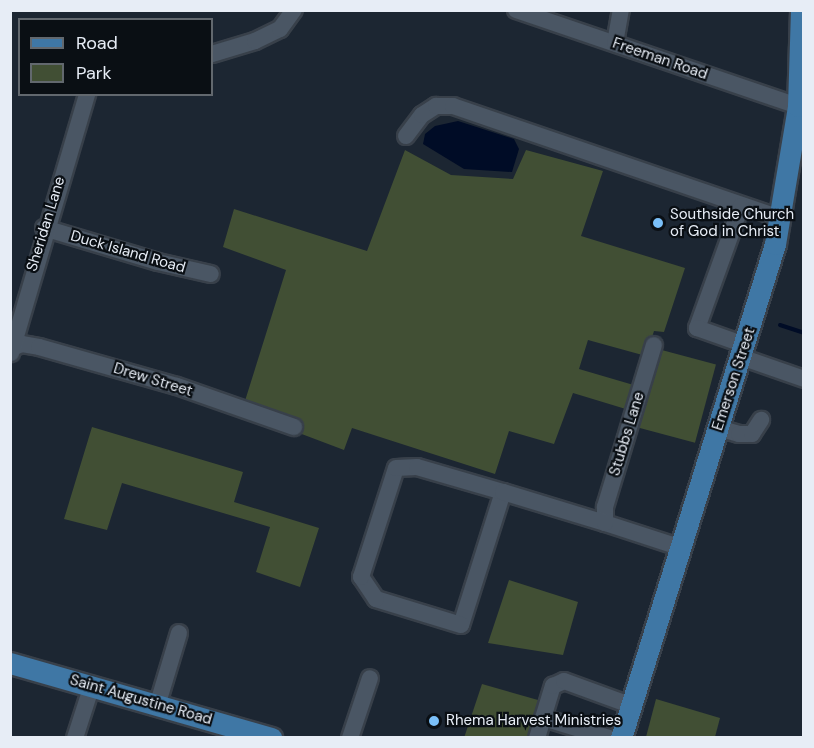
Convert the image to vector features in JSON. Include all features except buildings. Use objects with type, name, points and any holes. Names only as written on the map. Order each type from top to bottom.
[{"type":"main road","name":"Emerson Street","points":[[621,738],[679,547],[743,351],[780,218],[801,107],[801,10]]},
{"type":"main road","name":"Saint Augustine Road","points":[[10,663],[158,703],[268,737]]},
{"type":"street","points":[[213,54],[255,41],[280,29],[294,10]]},
{"type":"street","name":"Freeman Road","points":[[516,10],[801,107]]},
{"type":"street","points":[[615,44],[621,10]]},
{"type":"street","name":"Sheridan Lane","points":[[11,350],[44,228],[86,96]]},
{"type":"street","points":[[406,136],[422,115],[436,106],[453,106],[716,193],[741,206],[780,218]]},
{"type":"street","points":[[741,206],[697,328],[804,379]]},
{"type":"street","name":"Duck Island Road","points":[[44,228],[158,262],[211,274]]},
{"type":"street","name":"Drew Street","points":[[11,350],[22,344],[39,347],[177,386],[294,426]]},
{"type":"street","name":"Stubbs Lane","points":[[605,523],[605,507],[654,345]]},
{"type":"street","points":[[718,428],[739,434],[752,434],[761,420]]},
{"type":"street","points":[[503,492],[461,625],[376,599],[361,577],[396,468],[417,466],[503,492],[605,523],[679,547]]},
{"type":"street","points":[[158,703],[179,633]]},
{"type":"street","points":[[350,738],[370,678]]},
{"type":"street","points":[[537,738],[553,686],[558,682],[630,705]]},
{"type":"street","points":[[75,738],[92,685]]},
{"type":"street","points":[[543,718],[609,738]]},
{"type":"green space","points":[[405,150],[451,175],[513,179],[526,150],[603,171],[581,236],[685,268],[664,332],[654,331],[646,356],[588,340],[579,369],[637,386],[629,410],[573,393],[554,444],[509,431],[495,474],[352,428],[344,450],[299,433],[244,404],[286,270],[223,247],[234,209],[367,251]]},
{"type":"green space","points":[[658,349],[716,365],[695,443],[637,427]]},
{"type":"green space","points":[[92,427],[243,472],[234,502],[319,528],[300,587],[256,572],[270,527],[122,483],[107,530],[64,519]]},
{"type":"green space","points":[[509,580],[578,602],[563,655],[488,643]]},
{"type":"green space","points":[[482,684],[545,702],[534,737],[464,738]]},
{"type":"green space","points":[[656,699],[720,718],[715,737],[646,737]]},
{"type":"water","points":[[458,121],[514,139],[519,149],[512,172],[464,169],[423,144],[425,134],[435,126]]},
{"type":"waterway","points":[[780,325],[804,333]]},
{"type":"place","name":"Southside Church of God in Christ","points":[[658,223]]},
{"type":"place","name":"Rhema Harvest Ministries","points":[[434,721]]}]
